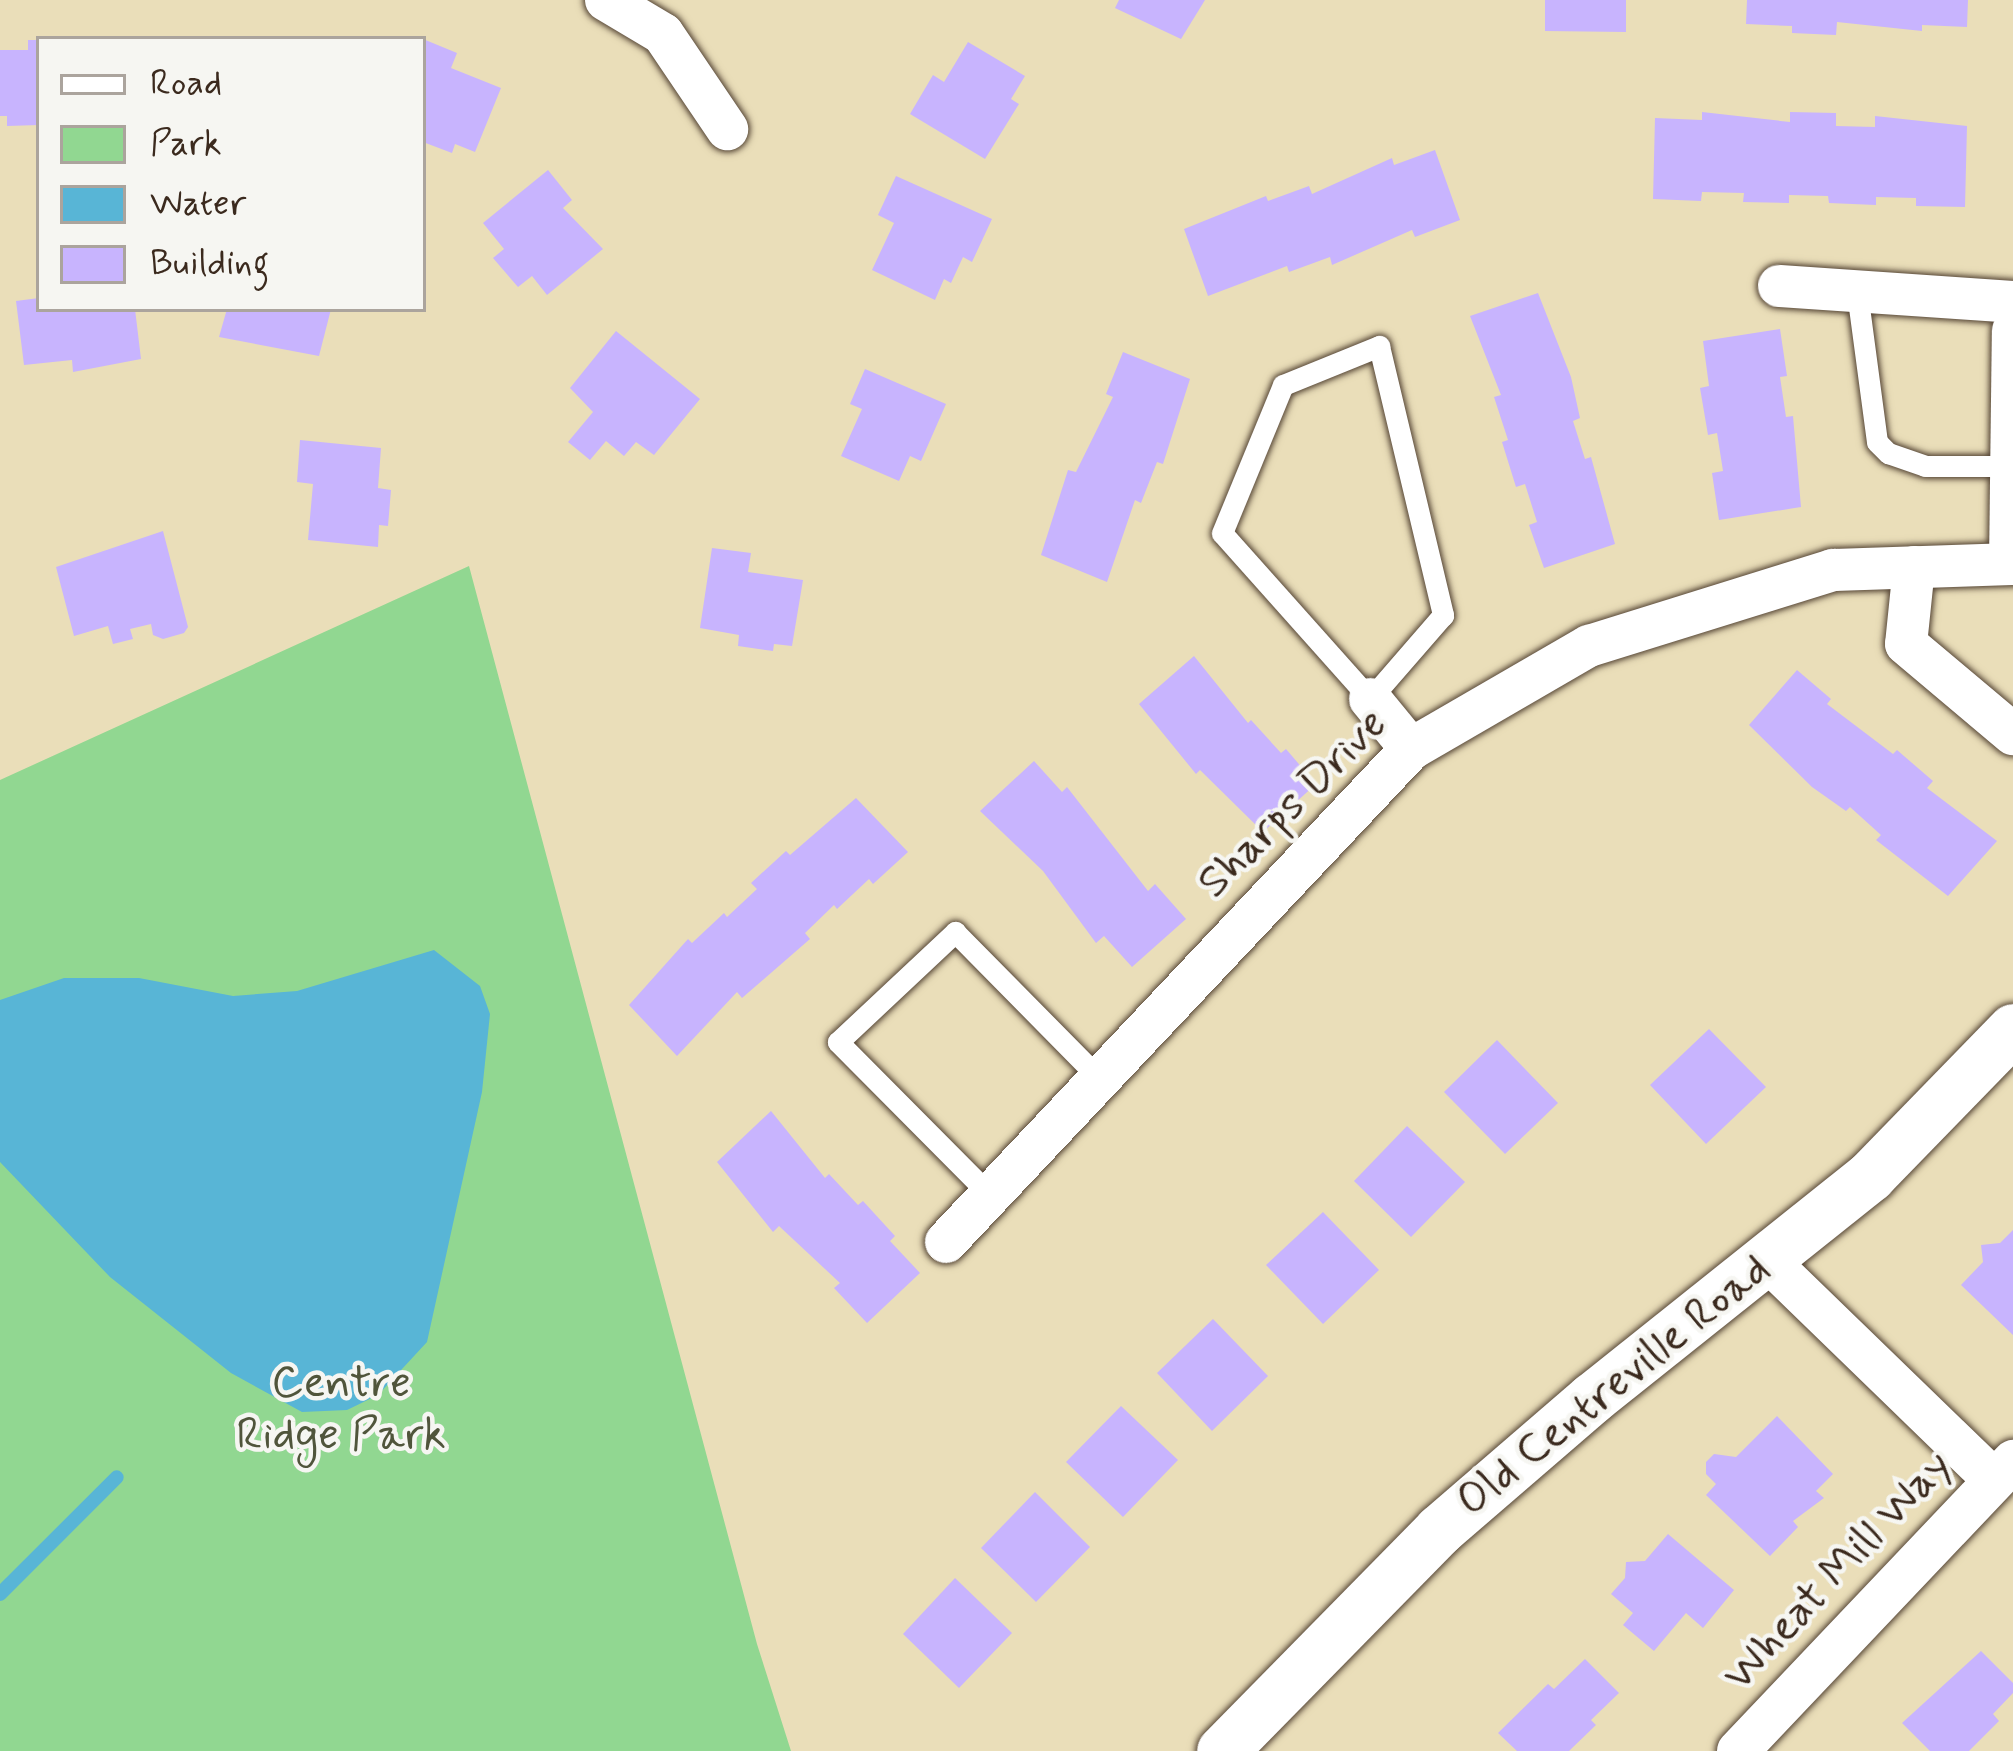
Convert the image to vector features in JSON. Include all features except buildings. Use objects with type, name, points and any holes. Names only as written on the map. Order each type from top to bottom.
[{"type":"street","points":[[605,0],[663,34],[727,129]]},
{"type":"street","points":[[1779,286],[2013,302]]},
{"type":"street","points":[[2011,564],[2013,331]]},
{"type":"street","name":"Sharps Drive","points":[[946,1242],[1411,749],[1589,646],[1833,569],[2011,564]]},
{"type":"street","points":[[1914,567],[1906,644],[2013,734]]},
{"type":"street","points":[[1370,699],[1411,749]]},
{"type":"street","name":"Old Centreville Road","points":[[1222,1751],[1439,1530],[1592,1398],[1899,1149],[2013,1029]]},
{"type":"street","points":[[1767,1260],[2004,1470]]},
{"type":"street","name":"Wheat Mill Way","points":[[1738,1751],[2004,1470]]},
{"type":"lane","points":[[1857,292],[1877,442],[1888,453],[1925,466],[2011,466]]},
{"type":"lane","points":[[1378,346],[1443,616],[1370,699],[1222,533],[1283,385],[1378,346]]},
{"type":"lane","points":[[990,1195],[838,1042],[955,932],[1100,1079]]},
{"type":"green space","name":"Centre Ridge Park","points":[[469,566],[757,1644],[791,1751],[0,1751],[0,780]]},
{"type":"water","points":[[434,950],[480,986],[490,1014],[482,1092],[427,1342],[378,1395],[347,1410],[302,1412],[231,1373],[110,1277],[0,1162],[0,1000],[64,978],[139,978],[233,996],[297,991]]},
{"type":"waterway","points":[[0,1594],[117,1477]]}]
